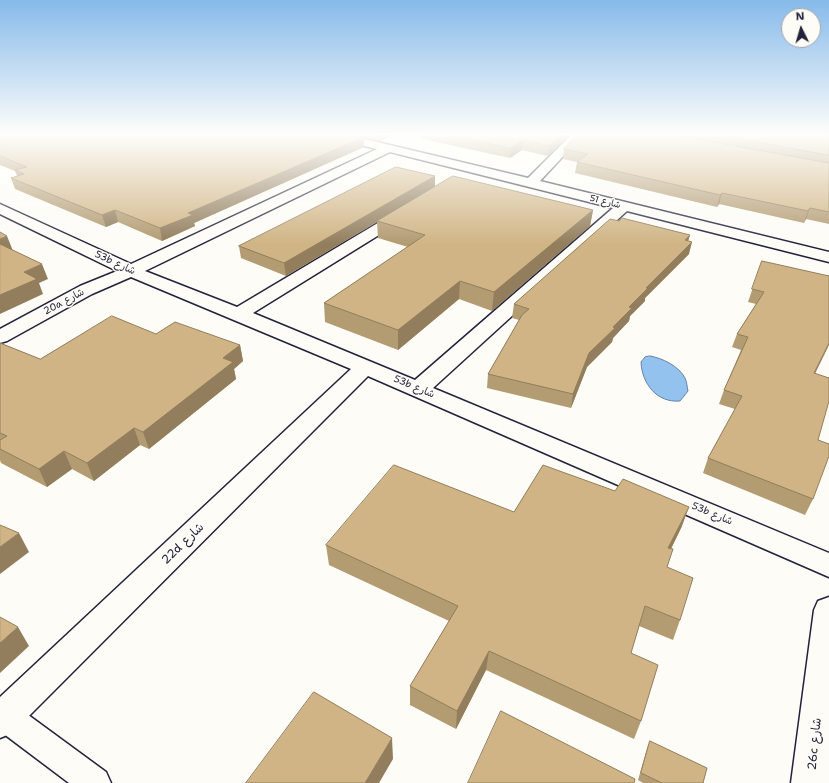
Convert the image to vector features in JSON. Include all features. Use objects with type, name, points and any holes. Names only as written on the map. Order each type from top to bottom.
[{"type":"street","name":"20a شارع","points":[[0,337],[65,301],[340,172]]},
{"type":"street","points":[[456,182],[473,172]]},
{"type":"street","name":"شارع 51","points":[[482,172],[829,257]]},
{"type":"street","points":[[530,183],[541,172]]},
{"type":"street","points":[[238,314],[415,207]]},
{"type":"street","points":[[418,389],[623,207]]},
{"type":"street","name":"53b شارع","points":[[0,208],[131,271],[365,366],[829,564]]},
{"type":"street","name":"22d شارع","points":[[2,718],[365,366]]},
{"type":"street","name":"26c شارع","points":[[810,783],[829,610]]},
{"type":"lane","points":[[2,718],[95,783]]},
{"type":"water","points":[[650,356],[670,363],[679,370],[686,380],[688,391],[680,401],[664,399],[648,385],[644,378],[641,362],[645,357]]},
{"type":"building","points":[[18,172],[284,172],[188,213],[193,215],[160,228],[115,210],[102,215],[11,178],[24,174]]},
{"type":"building","points":[[387,172],[416,172],[435,176],[284,263],[239,246]]},
{"type":"building","points":[[618,172],[829,172],[829,212],[810,208],[808,211],[722,193],[720,195]]},
{"type":"building","points":[[453,176],[593,210],[494,292],[460,281],[398,330],[324,303],[425,235],[377,221]]},
{"type":"building","points":[[622,218],[690,235],[685,240],[692,242],[646,288],[648,288],[629,307],[632,308],[613,327],[615,328],[589,353],[573,394],[488,374],[522,315],[529,309],[514,304],[610,219],[619,221]]},
{"type":"building","points":[[0,232],[7,236],[0,239]]},
{"type":"building","points":[[0,244],[42,264],[24,272],[37,279],[0,295]]},
{"type":"building","points":[[762,261],[829,276],[829,343],[814,373],[829,378],[829,401],[818,440],[829,444],[829,456],[813,499],[708,458],[742,396],[724,390],[748,337],[737,334],[764,292],[752,289]]},
{"type":"building","points":[[112,316],[156,334],[175,322],[240,345],[223,358],[233,362],[143,432],[134,428],[87,463],[64,451],[39,469],[0,449],[0,440],[7,436],[0,433],[0,343],[40,359]]},
{"type":"building","points":[[394,465],[514,512],[543,465],[615,491],[623,479],[689,507],[668,548],[673,549],[667,567],[693,578],[680,620],[645,606],[631,653],[658,665],[641,721],[489,651],[457,711],[410,686],[458,606],[326,545]]},
{"type":"building","points":[[0,525],[19,533],[0,547]]},
{"type":"building","points":[[0,617],[18,627],[0,643]]},
{"type":"building","points":[[314,692],[392,738],[365,783],[246,783]]},
{"type":"building","points":[[501,711],[635,779],[634,783],[468,783]]},
{"type":"building","points":[[650,741],[707,768],[703,783],[662,783],[641,773]]}]
